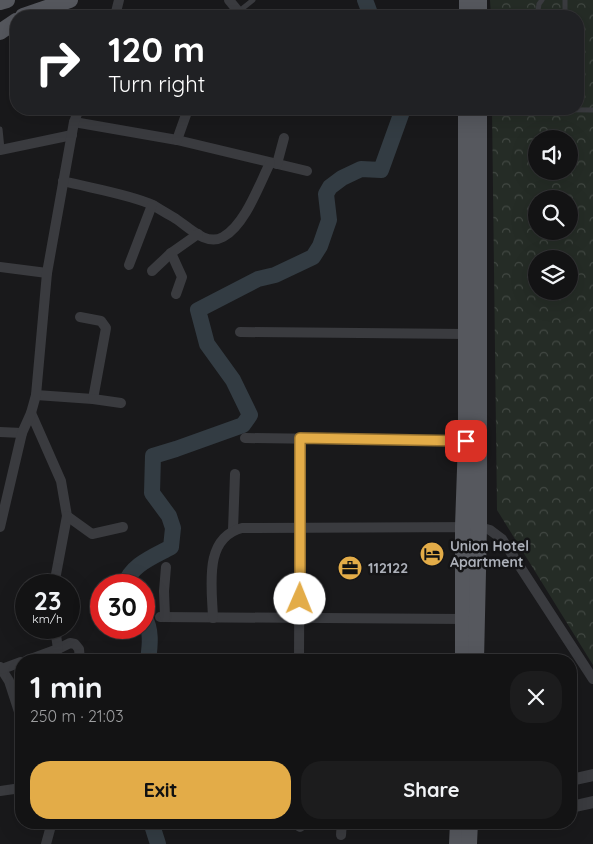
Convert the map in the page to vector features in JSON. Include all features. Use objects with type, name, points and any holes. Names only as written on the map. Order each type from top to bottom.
[{"type":"main road","points":[[0,2],[7,0]]},
{"type":"main road","points":[[41,10],[70,0]]},
{"type":"main road","points":[[463,654],[471,527],[466,115]]},
{"type":"main road","points":[[476,654],[466,441],[479,115]]},
{"type":"main road","points":[[457,844],[466,829]]},
{"type":"main road","points":[[469,844],[470,829]]},
{"type":"street","points":[[229,0],[237,10]]},
{"type":"street","points":[[0,527],[5,481],[36,395],[46,273],[77,115]]},
{"type":"street","points":[[177,140],[186,115]]},
{"type":"street","points":[[74,122],[177,140],[307,171]]},
{"type":"street","points":[[1,150],[72,136]]},
{"type":"street","points":[[63,181],[152,205],[176,218],[198,234],[216,240],[222,238],[242,219],[273,164],[284,138]]},
{"type":"street","points":[[129,265],[152,205]]},
{"type":"street","points":[[152,271],[171,253],[198,234]]},
{"type":"street","points":[[171,253],[182,278],[176,294]]},
{"type":"street","points":[[0,267],[46,273]]},
{"type":"street","points":[[80,317],[101,321],[106,328],[94,398]]},
{"type":"street","points":[[240,332],[470,342]]},
{"type":"street","points":[[36,395],[94,398],[121,402]]},
{"type":"street","points":[[31,413],[61,481],[67,516],[56,574]]},
{"type":"street","points":[[0,432],[22,433]]},
{"type":"street","points":[[245,438],[466,441]]},
{"type":"street","points":[[299,654],[300,438]]},
{"type":"street","points":[[233,530],[235,474]]},
{"type":"street","points":[[67,516],[92,534],[123,527]]},
{"type":"street","points":[[213,618],[213,556],[223,539],[233,530],[242,528],[471,527],[490,530],[502,539],[577,654]]},
{"type":"street","points":[[166,567],[162,617],[464,619]]},
{"type":"street","points":[[57,639],[58,649]]},
{"type":"street","points":[[44,654],[70,643],[75,644],[79,649],[79,654]]},
{"type":"street","points":[[577,654],[593,679]]},
{"type":"street","points":[[15,664],[1,668],[9,681],[15,700]]},
{"type":"street","points":[[577,779],[593,776]]},
{"type":"street","points":[[0,791],[15,789]]},
{"type":"street","points":[[577,806],[593,802]]},
{"type":"street","points":[[46,844],[50,829]]},
{"type":"street","points":[[341,829],[341,835]]},
{"type":"lane","points":[[244,10],[253,0]]},
{"type":"lane","points":[[0,129],[1,150]]},
{"type":"green space","points":[[490,0],[593,0],[593,665],[497,510],[492,115],[584,115],[584,10],[491,10]]},
{"type":"waterway","points":[[365,0],[369,10]]},
{"type":"waterway","points":[[131,574],[151,558],[171,547],[173,528],[169,516],[152,493],[153,456],[243,425],[250,415],[233,380],[207,344],[198,310],[258,279],[275,275],[313,257],[320,246],[329,220],[326,194],[330,187],[342,178],[361,169],[381,170],[401,115]]},
{"type":"waterway","points":[[149,654],[150,639]]},
{"type":"waterway","points":[[153,829],[158,844]]},
{"type":"place","name":"Union Hotel Apartment","points":[[432,554]]},
{"type":"place","name":"112122","points":[[350,568]]},
{"type":"route","points":[[300,599],[300,438],[466,441]]}]
